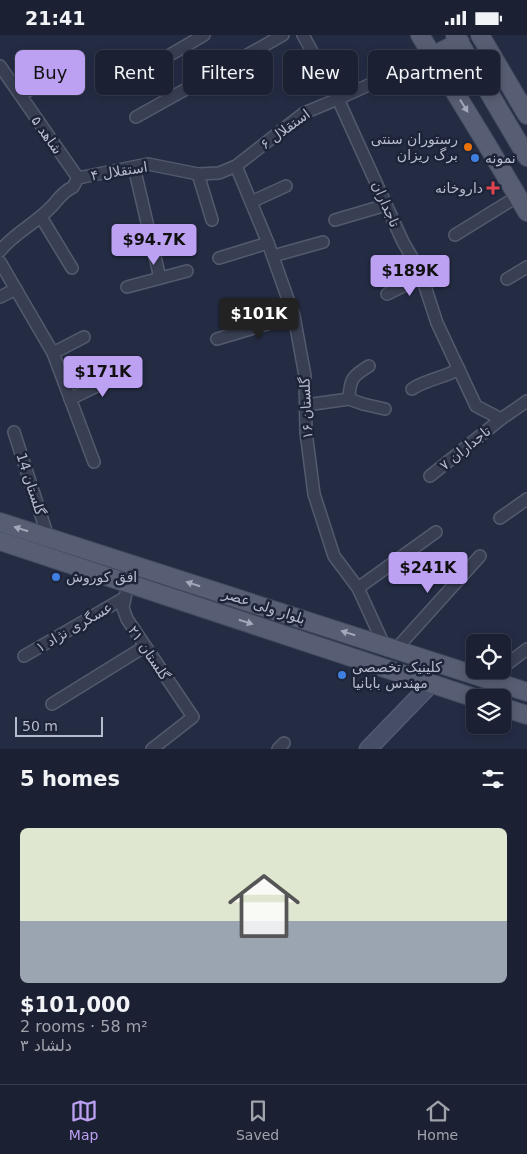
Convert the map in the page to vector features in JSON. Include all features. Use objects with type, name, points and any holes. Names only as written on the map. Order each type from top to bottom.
[{"type":"main road","points":[[420,35],[429,50]]},
{"type":"main road","points":[[480,35],[527,115]]},
{"type":"main road","points":[[440,50],[458,39],[527,157]]},
{"type":"main road","points":[[456,95],[527,213]]},
{"type":"main road","name":"بلوار ولی عصر","points":[[0,522],[390,647],[466,665]]},
{"type":"main road","name":"بلوار ولی عصر","points":[[0,541],[126,591],[466,695]]},
{"type":"main road","name":"بلوار ولی عصر","points":[[506,679],[527,692]]},
{"type":"main road","points":[[368,749],[431,684]]},
{"type":"main road","points":[[511,710],[527,715]]},
{"type":"street","points":[[173,53],[204,35]]},
{"type":"street","points":[[136,117],[283,35]]},
{"type":"street","name":"تاجداران","points":[[303,35],[338,99],[386,205],[422,277],[437,323],[476,406],[501,419]]},
{"type":"street","name":"شاهد ۵","points":[[0,67],[15,88]]},
{"type":"street","name":"استقلال ۶","points":[[236,167],[304,113],[368,85]]},
{"type":"street","name":"شاهد ۵","points":[[20,95],[78,178]]},
{"type":"street","name":"استقلال ۴","points":[[0,251],[5,245],[42,217],[66,190],[73,187],[78,178],[148,164],[198,174],[219,173],[236,167]]},
{"type":"street","points":[[134,167],[160,278]]},
{"type":"street","name":"گلستان ۱۶","points":[[236,167],[268,243],[294,316],[305,376],[306,432],[314,494],[334,555],[358,588],[390,647]]},
{"type":"street","points":[[198,174],[212,220]]},
{"type":"street","points":[[251,202],[286,186]]},
{"type":"street","points":[[454,235],[518,196]]},
{"type":"street","points":[[334,220],[386,205]]},
{"type":"street","points":[[42,217],[72,268]]},
{"type":"street","points":[[273,256],[323,242]]},
{"type":"street","points":[[219,258],[268,243]]},
{"type":"street","points":[[0,262],[53,353],[94,462]]},
{"type":"street","points":[[507,279],[527,267]]},
{"type":"street","points":[[127,287],[187,271]]},
{"type":"street","points":[[387,294],[422,277]]},
{"type":"street","points":[[0,297],[16,289]]},
{"type":"street","points":[[217,339],[294,316]]},
{"type":"street","points":[[53,353],[84,337]]},
{"type":"street","points":[[349,399],[350,383],[354,375],[369,366]]},
{"type":"street","points":[[412,389],[421,383],[448,375],[459,369]]},
{"type":"street","points":[[70,399],[124,373]]},
{"type":"street","points":[[306,405],[349,399],[385,409]]},
{"type":"street","name":"تاجداران ۷","points":[[430,476],[501,419],[527,401]]},
{"type":"street","name":"گلستان 14","points":[[14,431],[48,537]]},
{"type":"street","points":[[500,518],[527,499]]},
{"type":"street","points":[[358,588],[436,532]]},
{"type":"street","points":[[390,647],[480,556]]},
{"type":"street","name":"گلستان ۲۱","points":[[126,591],[122,608],[127,619],[144,647],[193,717],[152,749]]},
{"type":"street","name":"عسگری نژاد ۱","points":[[24,656],[126,591]]},
{"type":"street","points":[[52,703],[144,647]]},
{"type":"street","points":[[511,662],[527,649]]},
{"type":"place","name":"رستوران سنتی برگ ریزان","points":[[468,147]]},
{"type":"place","name":"نمونه","points":[[475,158]]},
{"type":"place","name":"داروخانه","points":[[493,188]]},
{"type":"place","name":"افق کوروش","points":[[56,577]]},
{"type":"place","name":"کلینیک تخصصی مهندس بابانیا","points":[[342,675]]}]
